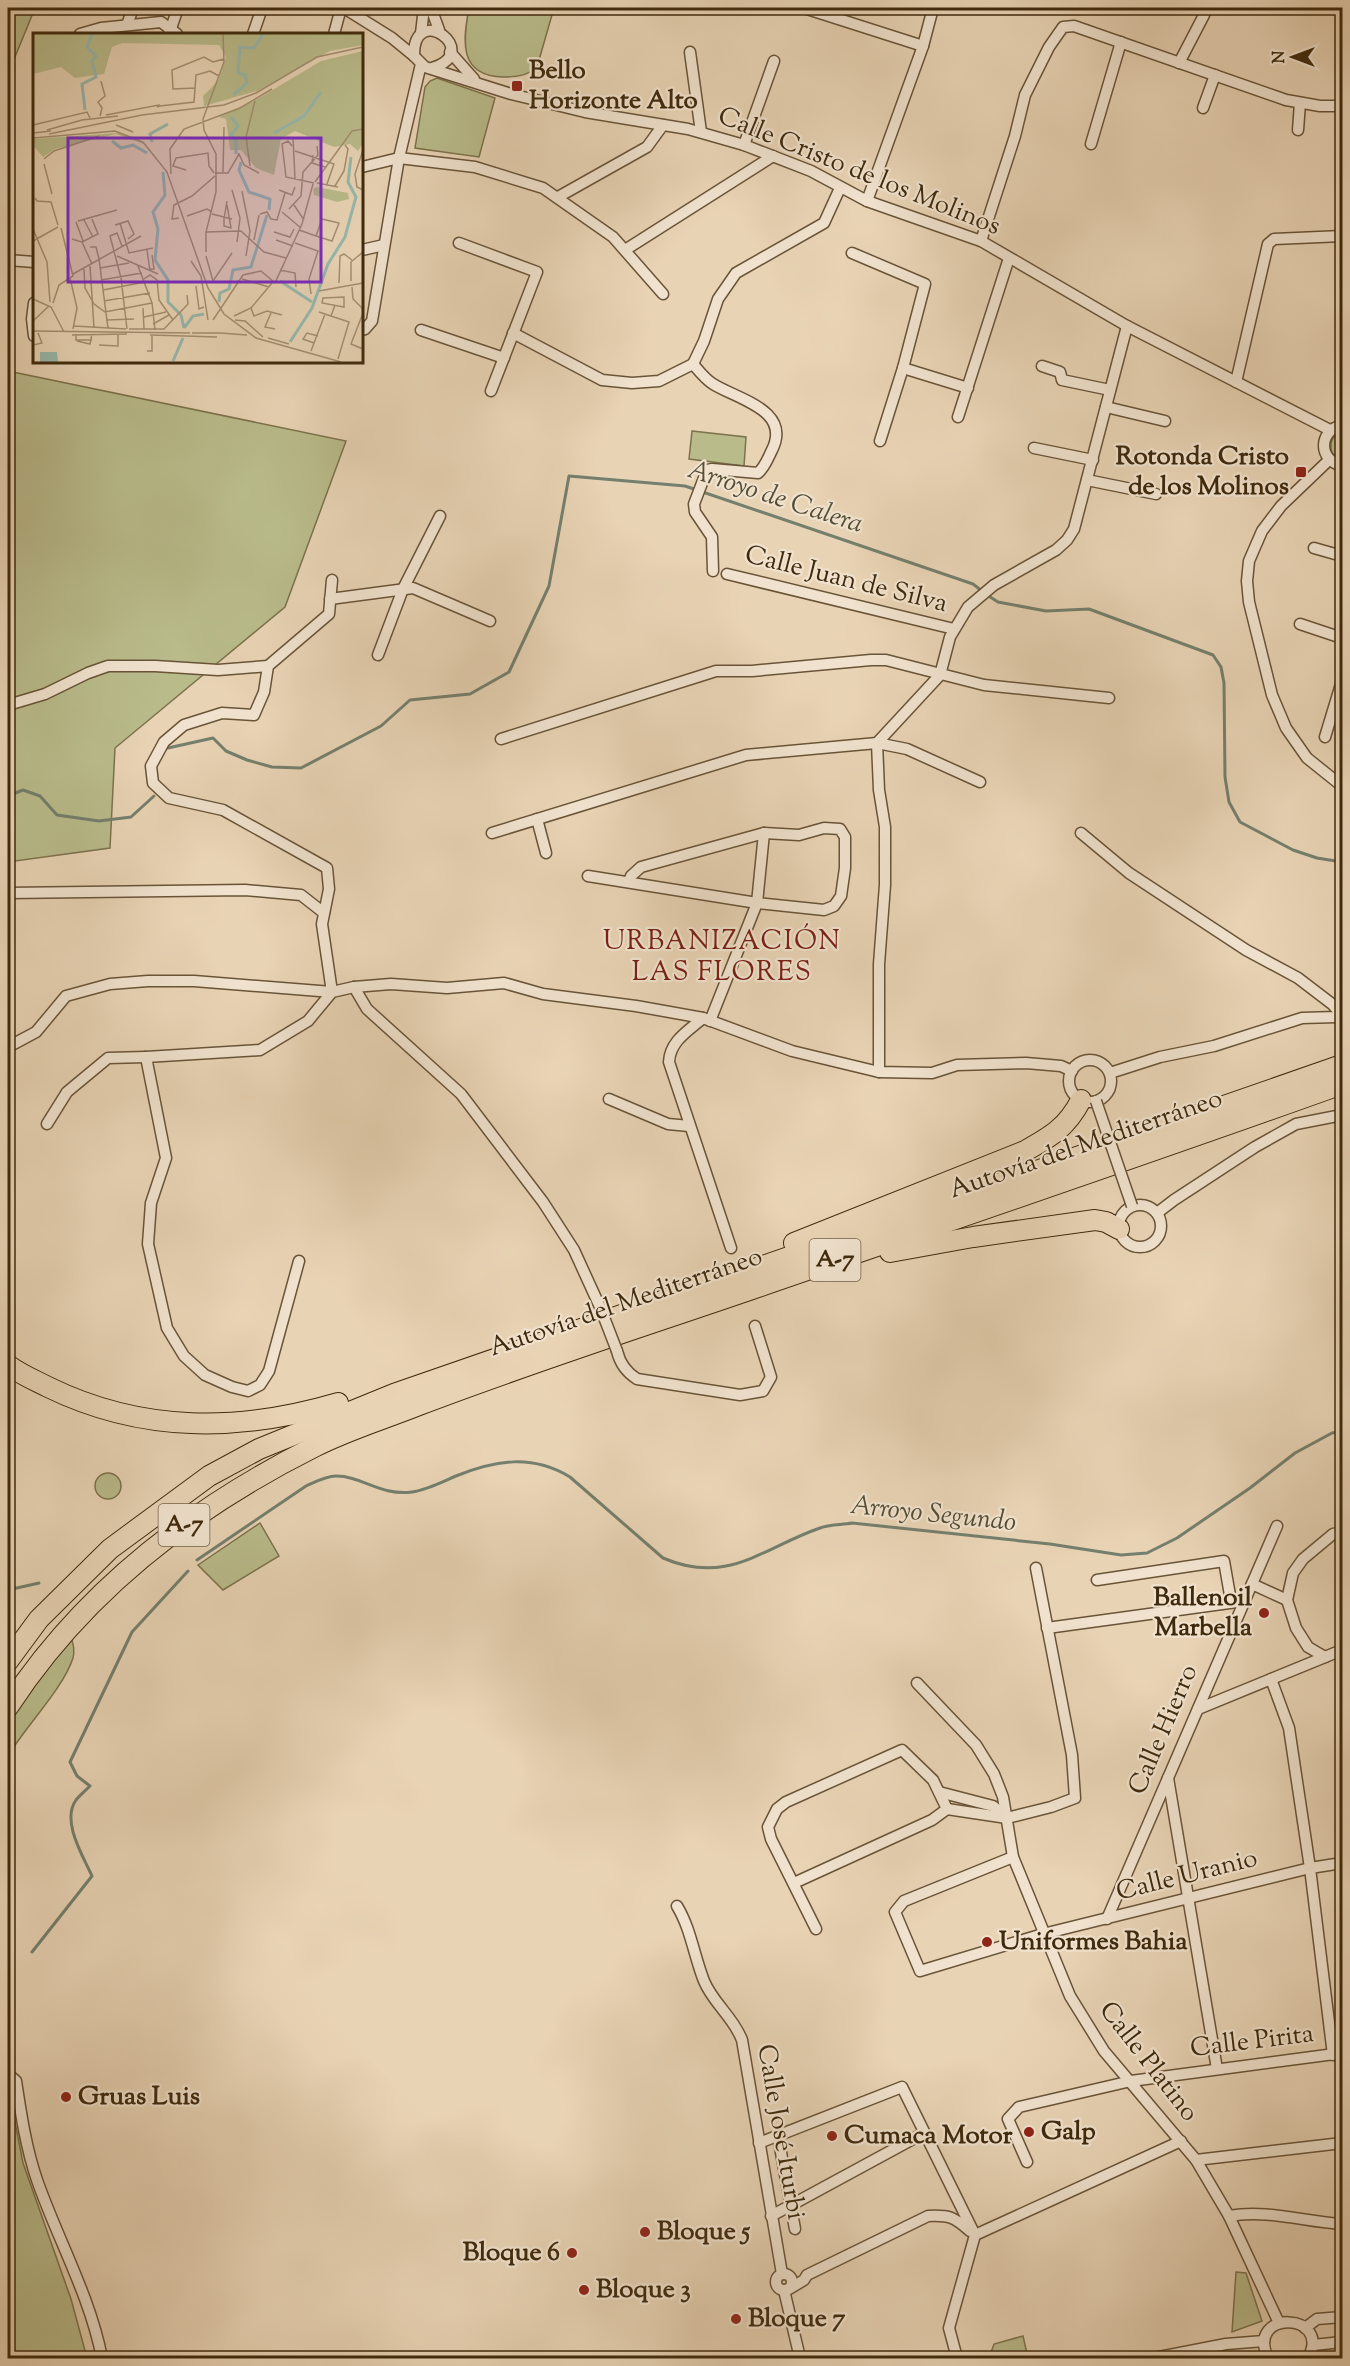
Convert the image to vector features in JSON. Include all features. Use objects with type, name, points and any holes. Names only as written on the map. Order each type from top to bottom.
[{"type":"highway","name":"Autovía del Mediterráneo","points":[[8,1661],[39,1619],[110,1550],[209,1476],[274,1442],[394,1394],[1342,1065]]},
{"type":"highway","name":"Autovía del Mediterráneo","points":[[8,1707],[59,1637],[127,1569],[186,1524],[267,1471],[328,1440],[470,1385],[1342,1084]]},
{"type":"highway","points":[[695,1290],[754,1259],[1025,1151],[1051,1136],[1089,1100]]},
{"type":"highway","points":[[755,1288],[781,1285],[883,1253],[944,1242],[1095,1220],[1106,1222],[1119,1229]]},
{"type":"highway","points":[[8,1365],[79,1401],[142,1419],[171,1422],[234,1423],[273,1419],[361,1397],[394,1394]]},
{"type":"street","points":[[127,25],[133,8]]},
{"type":"street","points":[[84,33],[101,28],[161,22],[172,32],[178,8]]},
{"type":"street","points":[[253,33],[262,8]]},
{"type":"street","points":[[334,33],[342,8],[392,38],[418,60],[432,68],[441,65],[450,52],[450,41],[439,30],[431,8]]},
{"type":"street","points":[[363,330],[372,321],[418,60],[419,35],[424,8]]},
{"type":"street","points":[[804,8],[923,46]]},
{"type":"street","points":[[867,201],[923,46],[933,8]]},
{"type":"street","points":[[1179,63],[1204,15]]},
{"type":"street","points":[[981,241],[1015,136],[1024,94],[1049,47],[1063,27],[1074,26],[1286,100],[1320,106],[1342,106]]},
{"type":"street","points":[[392,38],[404,39],[439,30]]},
{"type":"street","points":[[1091,144],[1121,42]]},
{"type":"street","name":"Calle Cristo de los Molinos","points":[[450,52],[477,82]]},
{"type":"street","points":[[690,52],[701,132]]},
{"type":"street","points":[[744,145],[774,61]]},
{"type":"street","name":"Calle Cristo de los Molinos","points":[[432,68],[511,94],[585,112],[701,132],[744,145],[811,171],[867,201],[981,241],[1127,327],[1330,430]]},
{"type":"street","points":[[1203,108],[1215,75]]},
{"type":"street","points":[[1298,130],[1300,103]]},
{"type":"street","points":[[558,197],[647,147],[663,125]]},
{"type":"street","points":[[625,250],[773,156]]},
{"type":"street","points":[[363,167],[399,158],[474,166],[543,188],[613,237],[663,294]]},
{"type":"street","points":[[513,333],[602,380],[632,383],[659,381],[693,364],[704,341],[718,300],[736,273],[824,223],[840,188]]},
{"type":"street","points":[[1236,382],[1268,244],[1274,238],[1342,236]]},
{"type":"street","points":[[459,243],[537,272],[491,391]]},
{"type":"street","points":[[363,250],[384,245]]},
{"type":"street","points":[[852,253],[925,284],[903,368],[880,441]]},
{"type":"street","points":[[958,417],[1009,258]]},
{"type":"street","points":[[8,260],[33,262]]},
{"type":"street","points":[[33,311],[33,328]]},
{"type":"street","points":[[879,1072],[879,964],[885,885],[885,827],[879,790],[877,743],[940,675],[954,629],[976,598],[994,585],[1056,550],[1067,540],[1074,529],[1127,327]]},
{"type":"street","points":[[421,330],[504,358]]},
{"type":"street","points":[[693,364],[713,384],[766,412],[777,431],[776,442],[758,473],[712,469],[707,470],[704,476],[694,504],[695,512],[712,537],[713,571]]},
{"type":"street","points":[[1042,366],[1060,372],[1062,380],[1110,390]]},
{"type":"street","points":[[903,368],[968,388]]},
{"type":"street","points":[[1106,407],[1165,422]]},
{"type":"street","points":[[1342,425],[1330,430],[1323,448],[1329,460],[1342,466]]},
{"type":"street","points":[[1034,448],[1093,460]]},
{"type":"street","points":[[1329,460],[1281,506],[1262,531],[1249,561],[1247,581],[1249,602],[1272,695],[1286,728],[1307,758],[1342,786]]},
{"type":"street","points":[[1088,480],[1156,494]]},
{"type":"street","points":[[378,655],[404,589],[440,516]]},
{"type":"street","points":[[1314,548],[1342,556]]},
{"type":"street","name":"Calle Juan de Silva","points":[[727,574],[954,629]]},
{"type":"street","points":[[8,705],[45,694],[108,666],[218,670],[268,666],[329,614],[332,580]]},
{"type":"street","points":[[330,599],[413,588],[490,621]]},
{"type":"street","points":[[1300,624],[1342,638]]},
{"type":"street","points":[[501,739],[716,671],[752,671],[871,660],[886,660],[984,685],[1109,698]]},
{"type":"street","points":[[47,1124],[67,1092],[108,1058],[260,1050],[308,1021],[332,992],[322,924],[328,889],[327,868],[222,810],[169,798],[153,783],[151,766],[164,742],[184,725],[222,713],[254,715],[264,692],[268,666]]},
{"type":"street","points":[[1325,737],[1342,681]]},
{"type":"street","points":[[492,833],[746,756],[877,743],[907,749],[980,782]]},
{"type":"street","points":[[537,819],[546,853]]},
{"type":"street","points":[[588,876],[757,903],[824,910],[834,906],[841,896],[845,868],[845,837],[840,829],[824,828],[799,835],[764,833],[641,867],[631,876],[629,882]]},
{"type":"street","points":[[732,1248],[689,1126],[669,1062],[669,1054],[675,1042],[706,1020],[757,903],[764,833]]},
{"type":"street","points":[[1081,833],[1129,873],[1246,950],[1298,978],[1340,1013],[1336,1017],[1302,1018],[1214,1046],[1160,1057],[1110,1073]]},
{"type":"street","points":[[8,894],[245,890],[301,896],[324,913]]},
{"type":"street","points":[[8,1047],[36,1032],[66,996],[110,984],[194,981],[332,992],[354,987],[391,984],[447,988],[504,983],[543,994],[636,1006],[706,1020],[792,1051],[879,1072],[932,1073],[957,1065],[1026,1063],[1061,1066],[1072,1071]]},
{"type":"street","points":[[354,987],[367,1010],[461,1094],[543,1202],[574,1250],[600,1307],[620,1363],[629,1374],[637,1379],[740,1395],[763,1391],[771,1377],[755,1326]]},
{"type":"street","points":[[146,1057],[166,1158],[151,1203],[148,1244],[167,1328],[184,1356],[205,1375],[232,1387],[248,1391],[260,1385],[269,1371],[299,1261]]},
{"type":"street","points":[[1089,1100],[1102,1098],[1110,1087],[1110,1073],[1106,1067],[1095,1060],[1082,1062],[1072,1071],[1070,1077],[1072,1090],[1089,1100],[1132,1206]]},
{"type":"street","points":[[609,1100],[668,1124],[689,1126]]},
{"type":"street","points":[[1157,1213],[1255,1147],[1296,1124],[1342,1115]]},
{"type":"street","points":[[1146,1205],[1157,1213],[1160,1220],[1160,1233],[1151,1244],[1138,1247],[1131,1245],[1121,1236],[1120,1218],[1127,1208],[1146,1205]]},
{"type":"street","name":"Calle Hierro","points":[[1107,1919],[1277,1526]]},
{"type":"street","points":[[1325,1657],[1308,1647],[1296,1628],[1287,1600],[1293,1573],[1303,1558],[1333,1534],[1342,1532]]},
{"type":"street","points":[[1097,1580],[1224,1561],[1231,1601]]},
{"type":"street","points":[[794,1883],[932,1820],[947,1809],[1007,1818],[1051,1807],[1075,1798],[1071,1755],[1036,1568]]},
{"type":"street","points":[[1252,1584],[1287,1600]]},
{"type":"street","points":[[1047,1628],[1244,1601]]},
{"type":"street","points":[[1198,1709],[1342,1650]]},
{"type":"street","points":[[1271,1679],[1288,1728],[1338,2054]]},
{"type":"street","name":"Calle Platino","points":[[917,1683],[976,1745],[994,1774],[1007,1818],[1013,1857],[1043,1934],[1076,2005],[1104,2051],[1131,2080],[1196,2160],[1229,2216],[1279,2323]]},
{"type":"street","points":[[816,1929],[771,1839],[768,1827],[777,1809],[786,1802],[902,1750],[933,1780],[947,1809]]},
{"type":"street","points":[[1168,1778],[1217,2069]]},
{"type":"street","points":[[939,1792],[993,1806],[1007,1818]]},
{"type":"street","name":"Calle Uranio","points":[[1013,1857],[904,1901],[895,1912],[920,1971],[1043,1934],[1189,1900],[1310,1868],[1342,1863]]},
{"type":"street","name":"Calle José Iturbi","points":[[677,1906],[686,1923],[706,1984],[741,2037],[771,2216],[785,2274],[792,2283],[787,2289]]},
{"type":"street","name":"Calle Pirita","points":[[1027,2162],[1008,2119],[1019,2107],[1131,2080],[1338,2054]]},
{"type":"street","points":[[8,2073],[16,2081],[24,2134],[37,2179],[84,2296],[102,2358]]},
{"type":"street","points":[[759,2143],[902,2087],[975,2235],[949,2328],[957,2358]]},
{"type":"street","points":[[771,2216],[924,2133]]},
{"type":"street","points":[[778,2136],[793,2206],[795,2229]]},
{"type":"street","points":[[975,2235],[1181,2142]]},
{"type":"street","points":[[1196,2160],[1342,2143]]},
{"type":"street","points":[[1229,2216],[1248,2212],[1300,2221],[1342,2224]]},
{"type":"street","points":[[785,2274],[807,2275],[928,2216],[955,2218],[975,2235]]},
{"type":"street","points":[[800,2358],[787,2289],[804,2280],[807,2275]]},
{"type":"street","points":[[1305,2328],[1317,2319],[1342,2317]]},
{"type":"street","points":[[1268,2358],[1264,2341],[1268,2332],[1279,2323],[1292,2321],[1309,2332],[1312,2345],[1308,2358]]},
{"type":"street","points":[[1154,2358],[1226,2344],[1264,2341]]},
{"type":"street","points":[[1312,2345],[1342,2342]]},
{"type":"green space","points":[[8,8],[35,8],[8,74]]},
{"type":"green space","points":[[469,8],[554,8],[537,67],[525,74],[513,77],[488,75],[478,70],[471,63],[465,44]]},
{"type":"green space","points":[[437,78],[495,98],[479,157],[415,148],[425,87]]},
{"type":"green space","points":[[8,371],[346,441],[285,607],[115,748],[110,848],[8,862]]},
{"type":"green space","points":[[692,431],[746,437],[744,466],[689,459]]},
{"type":"green space","points":[[1342,432],[1342,460],[1332,453],[1331,446],[1334,437]]},
{"type":"green space","points":[[108,1473],[118,1476],[121,1486],[118,1496],[108,1499],[98,1496],[95,1486],[98,1476]]},
{"type":"green space","points":[[260,1523],[279,1556],[223,1590],[198,1565]]},
{"type":"green space","points":[[70,1635],[74,1652],[68,1670],[53,1695],[8,1756],[8,1722]]},
{"type":"green space","points":[[8,2086],[23,2163],[71,2299],[87,2358],[10,2358],[8,2332]]},
{"type":"green space","points":[[1236,2272],[1246,2273],[1262,2321],[1232,2332]]},
{"type":"green space","points":[[1023,2336],[1028,2358],[977,2358],[990,2355],[994,2344]]},
{"type":"waterway","name":"Arroyo de Calera","points":[[168,748],[213,738],[226,751],[247,760],[272,767],[301,768],[381,726],[410,700],[470,694],[509,672],[549,586],[569,476],[685,486],[973,584],[982,591]]},
{"type":"waterway","name":"Arroyo de Calera","points":[[987,595],[998,602],[1046,611],[1089,609],[1213,655],[1221,667],[1224,683],[1225,777],[1229,802],[1240,822],[1293,850],[1317,858],[1342,862]]},
{"type":"waterway","name":"Arroyo de Calera","points":[[8,807],[13,794],[23,790],[40,796],[57,815],[99,821],[131,817],[154,796]]},
{"type":"waterway","name":"Arroyo Segundo","points":[[197,1560],[306,1486],[324,1478],[345,1477],[381,1489],[412,1492],[429,1488],[485,1466],[514,1462],[542,1465],[570,1477],[663,1558],[686,1566],[707,1568],[726,1566],[762,1554],[820,1528],[852,1523],[1050,1544],[1121,1555],[1147,1553],[1177,1538],[1250,1488],[1295,1453],[1332,1433],[1342,1431]]},
{"type":"waterway","name":"Arroyo Segundo","points":[[32,1952],[92,1876],[75,1838],[71,1818],[76,1800],[90,1786],[77,1776],[70,1762],[132,1632],[188,1571]]},
{"type":"waterway","points":[[8,1590],[39,1583]]},
{"type":"place","name":"Bello Horizonte Alto","points":[[517,86]]},
{"type":"place","name":"Rotonda Cristo de los Molinos","points":[[1301,472]]},
{"type":"place","name":"Ballenoil Marbella","points":[[1264,1613]]},
{"type":"place","name":"Uniformes Bahia","points":[[987,1942]]},
{"type":"place","name":"Gruas Luis","points":[[66,2097]]},
{"type":"place","name":"Galp","points":[[1029,2132]]},
{"type":"place","name":"Cumaca Motor","points":[[832,2136]]},
{"type":"place","name":"Bloque 5","points":[[645,2232]]},
{"type":"place","name":"Bloque 6","points":[[572,2253]]},
{"type":"place","name":"Bloque 3","points":[[584,2290]]},
{"type":"place","name":"Bloque 7","points":[[736,2319]]},
{"type":"district","name":"URBANIZACIÓN LAS FLORES","points":[[722,958]]}]
